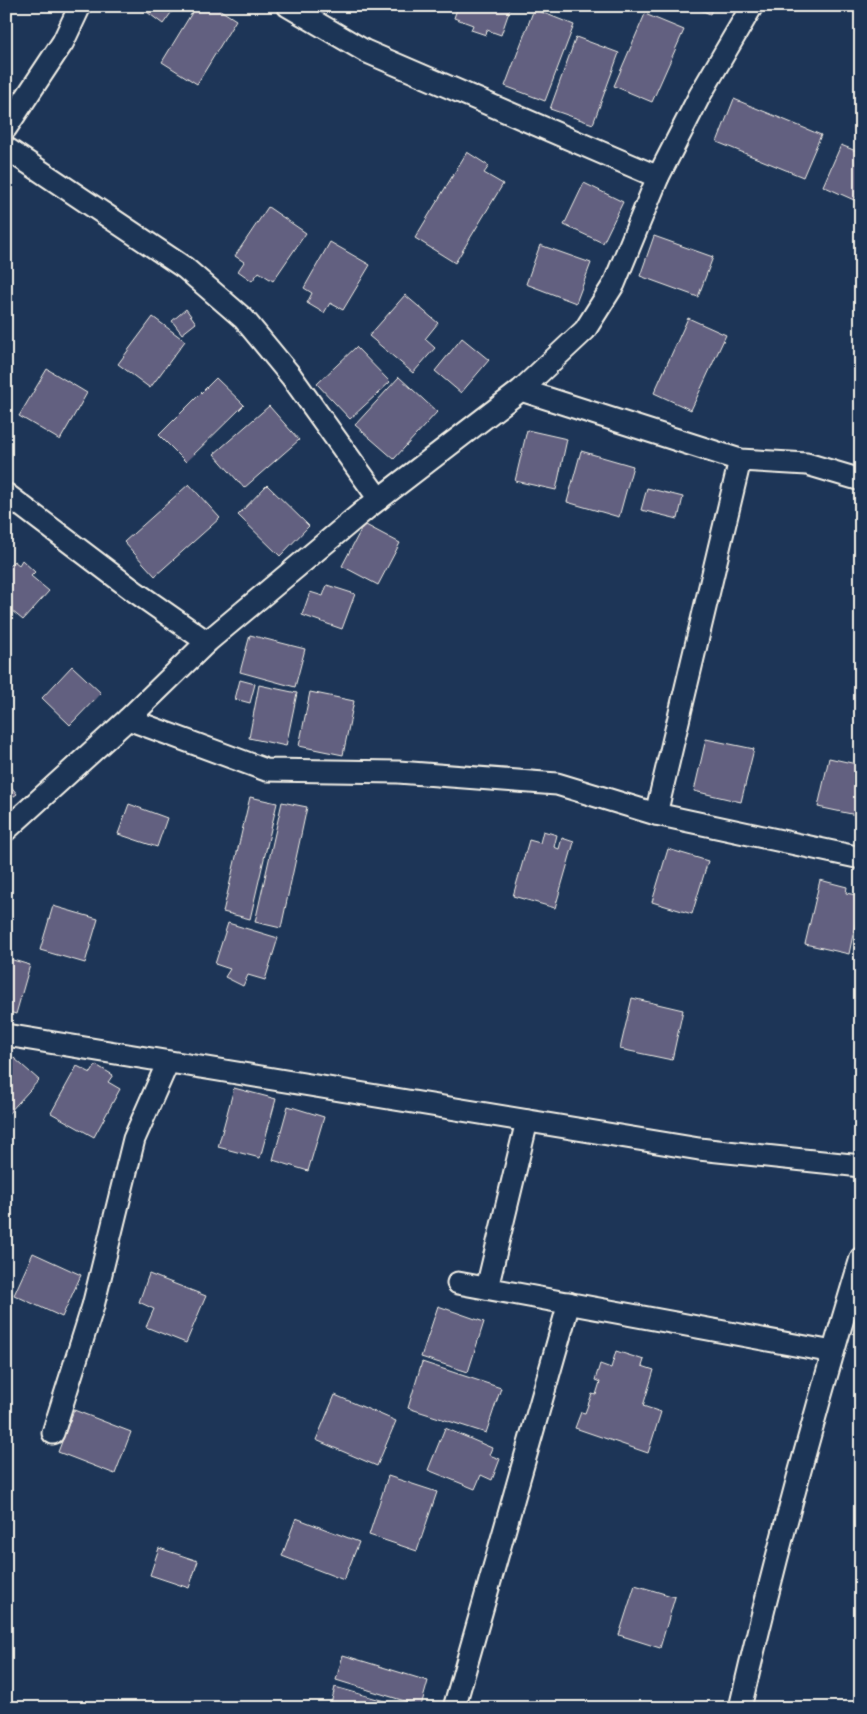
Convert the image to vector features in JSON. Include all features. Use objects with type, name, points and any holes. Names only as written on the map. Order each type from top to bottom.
[{"type":"street","points":[[6,128],[63,42],[80,6]]},
{"type":"street","points":[[288,6],[365,50],[658,177]]},
{"type":"street","points":[[6,830],[128,719],[207,642],[379,499],[521,390],[585,330],[614,284],[658,177],[700,95],[752,6]]},
{"type":"street","points":[[6,148],[185,268],[244,319],[291,376],[379,499]]},
{"type":"street","points":[[521,390],[740,460],[807,464],[861,480]]},
{"type":"street","points":[[656,814],[740,460]]},
{"type":"street","points":[[6,494],[134,591],[207,642]]},
{"type":"street","points":[[128,719],[266,770],[398,772],[557,784],[656,814],[861,858]]},
{"type":"street","points":[[6,1035],[699,1149],[861,1166]]},
{"type":"street","points":[[53,1433],[92,1306],[134,1140],[168,1062]]},
{"type":"street","points":[[487,1288],[527,1121]]},
{"type":"street","points":[[740,1708],[763,1608],[832,1352],[861,1258]]},
{"type":"street","points":[[458,1283],[832,1352]]},
{"type":"street","points":[[454,1708],[568,1303]]},
{"type":"building","points":[[139,6],[176,6],[163,24]]},
{"type":"building","points":[[196,6],[214,6],[236,20],[197,84],[162,62]]},
{"type":"building","points":[[458,6],[511,6],[501,35],[487,30],[486,35],[471,30],[473,25],[454,18]]},
{"type":"building","points":[[692,6],[714,6],[710,14]]},
{"type":"building","points":[[534,9],[574,25],[545,101],[505,86]]},
{"type":"building","points":[[645,14],[684,30],[652,102],[614,86]]},
{"type":"building","points":[[576,37],[619,53],[593,124],[550,109]]},
{"type":"building","points":[[734,99],[821,135],[803,177],[717,142]]},
{"type":"building","points":[[841,145],[861,153],[861,199],[855,197],[854,200],[823,186]]},
{"type":"building","points":[[467,152],[489,166],[484,173],[503,184],[455,263],[415,238]]},
{"type":"building","points":[[584,183],[623,202],[603,243],[564,225]]},
{"type":"building","points":[[268,207],[306,233],[273,281],[259,272],[252,281],[238,271],[244,262],[235,256]]},
{"type":"building","points":[[654,236],[713,257],[698,297],[640,276]]},
{"type":"building","points":[[330,242],[370,265],[343,310],[330,303],[324,313],[307,303],[312,293],[304,288]]},
{"type":"building","points":[[540,245],[591,263],[576,303],[526,284]]},
{"type":"building","points":[[405,295],[438,323],[425,339],[435,348],[413,373],[369,336]]},
{"type":"building","points":[[186,309],[196,323],[182,334],[172,321]]},
{"type":"building","points":[[153,317],[185,341],[150,388],[118,364]]},
{"type":"building","points":[[688,318],[726,335],[691,410],[654,393]]},
{"type":"building","points":[[462,338],[489,360],[461,393],[435,371]]},
{"type":"building","points":[[356,347],[390,382],[350,419],[317,384]]},
{"type":"building","points":[[47,369],[87,393],[60,440],[19,416]]},
{"type":"building","points":[[399,377],[437,412],[394,459],[355,425]]},
{"type":"building","points":[[216,378],[244,405],[186,462],[159,435]]},
{"type":"building","points":[[269,406],[299,440],[244,488],[214,454]]},
{"type":"building","points":[[527,430],[567,439],[556,490],[515,481]]},
{"type":"building","points":[[581,451],[633,466],[619,517],[567,502]]},
{"type":"building","points":[[189,484],[220,518],[155,576],[124,542]]},
{"type":"building","points":[[267,485],[309,526],[280,556],[238,515]]},
{"type":"building","points":[[647,488],[683,497],[678,519],[641,510]]},
{"type":"building","points":[[364,524],[400,543],[378,585],[342,566]]},
{"type":"building","points":[[22,560],[35,572],[31,576],[49,591],[23,620],[6,606],[6,569],[14,561],[19,565]]},
{"type":"building","points":[[327,585],[355,594],[342,629],[302,615],[310,592],[323,596]]},
{"type":"building","points":[[250,635],[305,649],[295,687],[240,672]]},
{"type":"building","points":[[72,666],[101,693],[70,725],[42,698]]},
{"type":"building","points":[[240,680],[255,684],[250,703],[235,699]]},
{"type":"building","points":[[259,685],[297,693],[286,746],[249,738]]},
{"type":"building","points":[[310,692],[354,701],[343,755],[299,746]]},
{"type":"building","points":[[706,739],[754,749],[741,802],[694,791]]},
{"type":"building","points":[[829,758],[861,765],[861,816],[818,807]]},
{"type":"building","points":[[6,780],[17,794],[6,802]]},
{"type":"building","points":[[250,797],[277,803],[250,919],[223,912]]},
{"type":"building","points":[[282,802],[307,807],[281,928],[255,922]]},
{"type":"building","points":[[129,804],[167,818],[157,847],[118,834]]},
{"type":"building","points":[[543,831],[557,835],[554,847],[559,849],[562,838],[574,842],[555,908],[513,896],[529,840],[540,843]]},
{"type":"building","points":[[668,849],[708,861],[692,914],[652,902]]},
{"type":"building","points":[[820,880],[847,887],[846,893],[861,896],[849,954],[805,944]]},
{"type":"building","points":[[53,906],[98,919],[85,963],[40,950]]},
{"type":"building","points":[[228,923],[278,938],[265,980],[248,975],[243,986],[225,977],[230,969],[215,964]]},
{"type":"building","points":[[6,958],[30,965],[16,1014],[6,1011]]},
{"type":"building","points":[[632,998],[683,1010],[672,1060],[620,1049]]},
{"type":"building","points":[[6,1051],[39,1080],[8,1114],[6,1113]]},
{"type":"building","points":[[96,1065],[113,1075],[108,1082],[120,1089],[94,1137],[51,1113],[77,1066],[91,1073]]},
{"type":"building","points":[[234,1088],[276,1099],[260,1158],[218,1147]]},
{"type":"building","points":[[288,1106],[324,1117],[308,1171],[273,1160]]},
{"type":"building","points":[[33,1253],[81,1275],[62,1317],[14,1295]]},
{"type":"building","points":[[149,1274],[206,1296],[186,1343],[146,1327],[154,1309],[139,1302]]},
{"type":"building","points":[[438,1306],[484,1322],[468,1372],[421,1357]]},
{"type":"building","points":[[616,1351],[644,1360],[642,1366],[654,1370],[643,1406],[661,1412],[648,1453],[575,1428],[581,1412],[585,1413],[592,1394],[596,1395],[600,1382],[595,1380],[600,1364],[611,1368]]},
{"type":"building","points":[[422,1362],[501,1388],[486,1433],[408,1408]]},
{"type":"building","points":[[335,1395],[396,1421],[377,1466],[316,1440]]},
{"type":"building","points":[[74,1410],[131,1432],[115,1474],[58,1452]]},
{"type":"building","points":[[445,1428],[492,1448],[489,1455],[500,1459],[492,1480],[481,1475],[475,1489],[428,1470]]},
{"type":"building","points":[[388,1476],[437,1492],[417,1551],[369,1535]]},
{"type":"building","points":[[296,1518],[359,1542],[344,1580],[282,1556]]},
{"type":"building","points":[[159,1548],[198,1561],[189,1588],[150,1575]]},
{"type":"building","points":[[635,1585],[675,1597],[660,1648],[619,1635]]},
{"type":"building","points":[[343,1655],[428,1681],[421,1706],[336,1680]]},
{"type":"building","points":[[335,1687],[409,1708],[330,1708]]}]
